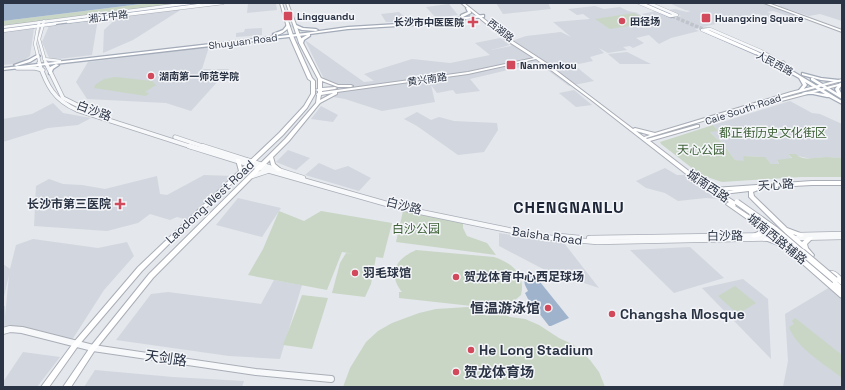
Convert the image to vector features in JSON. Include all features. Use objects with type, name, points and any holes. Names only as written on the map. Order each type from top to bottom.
[{"type":"main road","name":"湘江中路","points":[[44,24],[203,3]]},
{"type":"main road","name":"湘江中路","points":[[3,29],[213,3]]},
{"type":"main road","points":[[281,3],[291,35],[310,79],[314,81],[314,92]]},
{"type":"main road","name":"Laodong West Road","points":[[67,387],[92,348],[151,276],[271,157],[318,103],[320,79],[298,34],[287,3]]},
{"type":"main road","name":"西湖路","points":[[462,3],[537,57]]},
{"type":"main road","name":"西湖路","points":[[466,3],[507,38],[537,57]]},
{"type":"main road","points":[[642,3],[673,15],[646,3]]},
{"type":"main road","points":[[767,3],[842,30]]},
{"type":"main road","points":[[767,3],[842,30]]},
{"type":"main road","points":[[774,3],[780,7]]},
{"type":"main road","points":[[460,17],[469,13],[470,11],[468,8]]},
{"type":"main road","name":"Shuyuan Road","points":[[298,34],[347,26],[407,23],[481,16]]},
{"type":"main road","name":"Shuyuan Road","points":[[3,68],[272,36],[352,28],[420,24],[481,16]]},
{"type":"main road","points":[[272,36],[282,32],[288,26],[295,26],[305,30],[324,29]]},
{"type":"main road","name":"人民西路","points":[[819,87],[764,57],[706,30],[784,64],[803,74],[842,103]]},
{"type":"main road","points":[[302,43],[305,37],[318,32]]},
{"type":"main road","points":[[272,36],[287,38],[294,42]]},
{"type":"main road","name":"Shuyuan Road","points":[[45,62],[67,62],[272,36]]},
{"type":"main road","points":[[527,52],[529,56],[527,59],[537,60],[544,63]]},
{"type":"main road","points":[[15,67],[38,56]]},
{"type":"main road","name":"黄兴南路","points":[[314,92],[468,73],[537,57]]},
{"type":"main road","name":"城南西路","points":[[537,57],[714,191],[736,203],[772,230],[842,286]]},
{"type":"main road","name":"城南西路","points":[[537,57],[636,129],[714,191]]},
{"type":"main road","points":[[50,73],[53,67],[67,62]]},
{"type":"main road","points":[[797,74],[804,83],[802,92],[820,94],[836,99]]},
{"type":"main road","points":[[803,74],[841,82],[836,89],[842,97]]},
{"type":"main road","points":[[320,79],[338,86],[351,88]]},
{"type":"main road","name":"Caie South Road","points":[[647,139],[819,87],[841,82]]},
{"type":"main road","name":"Caie South Road","points":[[819,87],[826,88],[841,82]]},
{"type":"main road","points":[[318,103],[324,98],[351,88]]},
{"type":"main road","points":[[826,88],[842,97]]},
{"type":"main road","name":"Laodong West Road","points":[[45,387],[76,344],[140,269],[262,153],[306,108],[314,92]]},
{"type":"main road","points":[[636,129],[658,136],[657,143],[660,148]]},
{"type":"main road","points":[[271,157],[279,170]]},
{"type":"main road","points":[[238,160],[241,172]]},
{"type":"main road","points":[[703,181],[733,189]]},
{"type":"main road","name":"天心路","points":[[714,191],[812,183],[842,184]]},
{"type":"main road","name":"天心路","points":[[714,191],[739,192],[756,189],[842,184]]},
{"type":"main road","points":[[756,189],[751,191],[751,196],[805,250],[842,282]]},
{"type":"main road","name":"城南西路辅路","points":[[714,191],[776,237],[842,295]]},
{"type":"main road","points":[[736,203],[732,196],[734,193],[739,192]]},
{"type":"main road","points":[[754,236],[762,231],[755,221]]},
{"type":"main road","points":[[780,225],[801,235]]},
{"type":"main road","points":[[805,250],[803,245],[810,238]]},
{"type":"main road","points":[[767,239],[778,242],[789,248]]},
{"type":"main road","name":"城南西路","points":[[834,281],[842,290]]},
{"type":"street","points":[[44,24],[190,3]]},
{"type":"street","points":[[44,24],[223,3]]},
{"type":"street","points":[[639,3],[670,16],[677,15],[649,3]]},
{"type":"street","name":"白沙路","points":[[39,24],[35,37],[40,64],[51,89],[57,98],[65,105],[238,160],[251,162]]},
{"type":"street","name":"白沙路","points":[[44,24],[39,39],[45,62],[50,73],[63,98],[84,109],[243,158],[262,166],[402,206],[543,234],[595,238],[792,237],[801,235],[842,234]]},
{"type":"street","points":[[764,57],[702,30],[710,29],[762,52],[784,64]]},
{"type":"street","points":[[15,67],[35,68],[43,71]]},
{"type":"street","points":[[243,158],[253,157],[262,153]]},
{"type":"street","name":"Baisha Road","points":[[262,166],[269,171],[401,208],[502,230],[542,237],[597,242],[767,239],[776,237]]},
{"type":"street","points":[[252,176],[269,171]]},
{"type":"street","points":[[792,237],[842,237]]},
{"type":"street","name":"天剑路","points":[[3,331],[10,329],[22,330],[92,348],[256,372],[331,379]]},
{"type":"shaded area","points":[[248,3],[276,3],[277,10],[247,13]]},
{"type":"shaded area","points":[[496,3],[548,3],[551,9],[503,14]]},
{"type":"shaded area","points":[[669,3],[764,3],[807,19],[800,20],[773,11],[767,12],[782,18],[775,19],[758,14],[695,29],[699,31],[671,38],[659,44],[649,35],[636,38],[644,43],[633,48],[630,46],[623,47],[627,50],[608,53],[599,48],[604,53],[590,57],[593,61],[574,65],[594,81],[569,86],[538,63],[470,79],[480,91],[456,94],[453,90],[437,93],[431,85],[435,102],[382,111],[345,99],[327,96],[325,87],[338,85],[324,79],[305,40],[364,82],[374,81],[364,74],[412,59],[450,63],[490,55],[475,43],[500,38],[510,45],[491,50],[511,46],[509,42],[526,36],[561,32],[571,37],[553,22],[590,19],[583,14],[577,15],[568,9],[595,6],[604,9],[620,7],[628,11],[638,13],[644,17],[649,24],[649,18],[642,14],[656,11],[672,18],[681,16],[668,10],[675,9],[687,12],[691,11]]},
{"type":"shaded area","points":[[777,3],[842,3],[842,21],[820,14],[809,16],[781,7]]},
{"type":"shaded area","points":[[449,4],[458,15],[436,18],[426,7]]},
{"type":"shaded area","points":[[182,9],[133,40],[103,53],[104,30],[118,17]]},
{"type":"shaded area","points":[[399,12],[410,22],[386,22],[381,14]]},
{"type":"shaded area","points":[[98,19],[92,55],[50,60],[42,42],[49,26]]},
{"type":"shaded area","points":[[34,28],[30,56],[20,63],[3,65],[3,32]]},
{"type":"shaded area","points":[[262,28],[262,35],[236,37],[236,33],[244,32],[245,29]]},
{"type":"shaded area","name":"湖南第一师范学院","points":[[209,47],[202,69],[229,69],[191,111],[166,103],[87,99],[76,82],[88,62]]},
{"type":"shaded area","points":[[627,52],[651,64],[620,64],[608,54]]},
{"type":"shaded area","points":[[574,90],[592,105],[576,107],[559,93]]},
{"type":"shaded area","name":"都正街历史文化街区","points":[[790,101],[812,113],[820,114],[842,124],[842,158],[822,157],[812,159],[788,154],[792,159],[777,161],[779,164],[771,164],[764,157],[743,156],[745,161],[739,161],[735,160],[721,141],[709,131],[718,131],[713,125]]},
{"type":"shaded area","points":[[53,103],[63,113],[91,118],[78,125],[48,128],[3,142],[3,119],[32,114]]},
{"type":"shaded area","points":[[321,106],[338,115],[333,122],[311,119]]},
{"type":"shaded area","points":[[417,112],[431,120],[439,117],[454,121],[497,123],[498,130],[484,152],[458,155],[417,126],[404,119]]},
{"type":"shaded area","points":[[288,150],[310,158],[296,170],[276,162]]},
{"type":"shaded area","points":[[319,163],[335,170],[348,166],[371,178],[359,191],[305,175]]},
{"type":"shaded area","points":[[665,168],[677,175],[685,175],[718,199],[706,198],[678,201],[665,193],[646,188],[636,181]]},
{"type":"shaded area","name":"长沙市第三医院","points":[[204,175],[233,176],[188,220],[177,217],[170,220],[150,214],[138,223],[107,231],[34,226],[36,186],[49,179],[63,184],[82,185],[105,189],[157,176],[160,194],[167,195]]},
{"type":"shaded area","points":[[238,198],[281,208],[262,237],[216,225]]},
{"type":"shaded area","points":[[499,233],[564,243],[599,288],[545,270],[499,246]]},
{"type":"shaded area","points":[[33,239],[98,248],[127,242],[134,256],[104,290],[72,340],[3,329],[3,306],[5,306],[5,317],[9,275],[3,301],[3,264],[10,269],[16,245]]},
{"type":"shaded area","points":[[690,247],[724,278],[674,293],[630,250]]},
{"type":"shaded area","points":[[743,279],[768,299],[771,359],[702,288]]},
{"type":"shaded area","points":[[274,280],[302,285],[280,359],[229,356],[116,340],[151,294],[168,292],[261,304]]},
{"type":"shaded area","points":[[830,287],[842,298],[842,387],[783,387],[788,361],[785,314]]},
{"type":"shaded area","points":[[23,352],[60,357],[37,387],[3,387],[3,382]]},
{"type":"shaded area","points":[[95,370],[173,377],[244,381],[242,387],[84,387]]},
{"type":"green space","points":[[149,3],[185,3],[3,26],[3,21]]},
{"type":"green space","name":"田径场","points":[[634,13],[645,19],[646,23],[610,29],[595,19]]},
{"type":"green space","points":[[116,77],[152,81],[156,85],[145,92],[149,93],[146,96],[94,88],[95,85],[104,79]]},
{"type":"green space","name":"天心公园","points":[[713,125],[718,131],[710,132],[721,141],[735,160],[744,161],[743,156],[765,157],[771,164],[779,164],[777,160],[792,158],[788,154],[796,154],[802,158],[842,158],[842,177],[801,177],[722,182],[701,175],[660,142]]},
{"type":"green space","points":[[279,211],[304,221],[321,211],[392,223],[383,258],[376,257],[371,284],[365,297],[332,293],[340,263],[346,253],[354,254],[342,252],[327,290],[248,275],[263,249]]},
{"type":"green space","name":"白沙公园","points":[[403,211],[463,223],[463,228],[467,236],[487,243],[496,255],[396,242]]},
{"type":"green space","points":[[416,250],[494,257],[501,259],[512,266],[519,275],[522,288],[521,295],[508,306],[508,310],[399,298],[399,292],[402,292],[395,279],[396,267],[403,258]]},
{"type":"green space","points":[[735,286],[756,303],[738,314],[718,296]]},
{"type":"green space","points":[[302,295],[328,298],[312,349],[283,345]]},
{"type":"green space","name":"He Long Stadium","points":[[468,307],[494,310],[510,317],[525,319],[539,325],[559,338],[574,345],[590,360],[599,372],[605,387],[343,387],[350,368],[366,342],[378,331],[392,323],[419,313],[436,309]]},
{"type":"green space","points":[[795,318],[842,355],[842,378],[812,356],[798,342],[789,327],[794,324],[792,321]]},
{"type":"water","points":[[3,3],[149,3],[3,21]]},
{"type":"water","name":"恒温游泳馆","points":[[532,272],[569,318],[549,326],[525,293],[528,291],[523,275]]},
{"type":"tunnel","points":[[672,16],[705,30]]},
{"type":"place","name":"Lingguandu","points":[[288,16]]},
{"type":"place","name":"Huangxing Square","points":[[706,18]]},
{"type":"place","name":"田径场","points":[[622,21]]},
{"type":"place","name":"长沙市中医医院","points":[[473,22]]},
{"type":"place","name":"Nanmenkou","points":[[511,65]]},
{"type":"place","name":"湖南第一师范学院","points":[[151,76]]},
{"type":"place","name":"长沙市第三医院","points":[[120,204]]},
{"type":"place","name":"羽毛球馆","points":[[355,273]]},
{"type":"place","name":"贺龙体育中心西足球场","points":[[456,277]]},
{"type":"place","name":"恒温游泳馆","points":[[548,308]]},
{"type":"place","name":"Changsha Mosque","points":[[612,314]]},
{"type":"place","name":"He Long Stadium","points":[[471,350]]},
{"type":"place","name":"贺龙体育场","points":[[456,372]]},
{"type":"district","name":"CHENGNANLU","points":[[569,207]]}]
